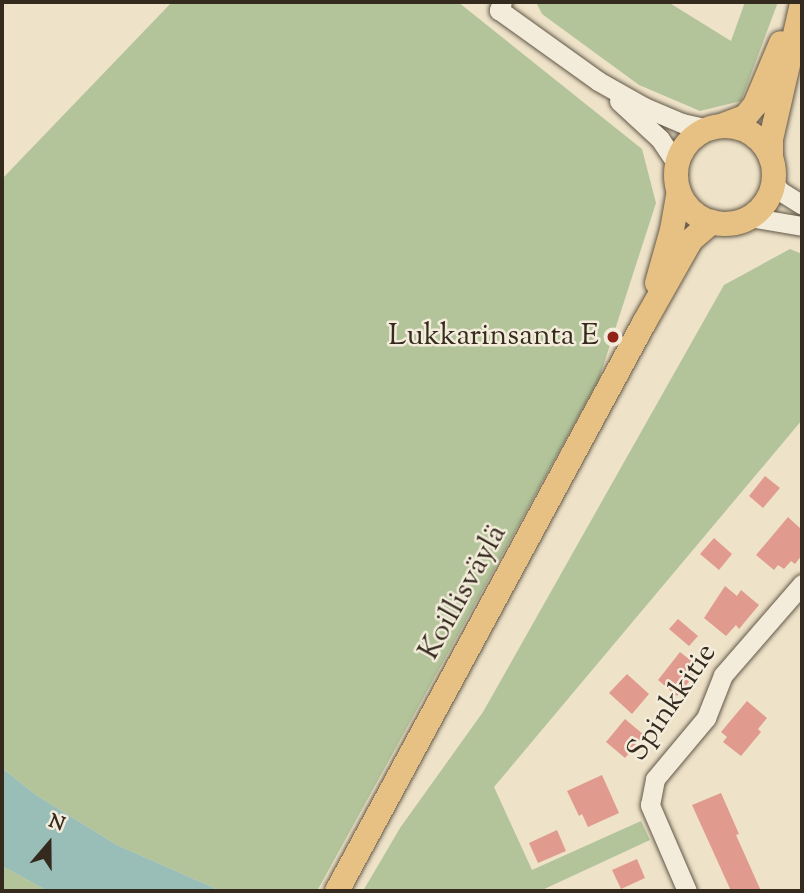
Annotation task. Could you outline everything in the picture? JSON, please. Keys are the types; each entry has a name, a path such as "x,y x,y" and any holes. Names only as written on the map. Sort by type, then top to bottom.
{"main road":[{"path":"802,3 771,139 772,170 765,203 748,217 735,222 712,222 692,211 679,192 677,164 690,140 745,117 755,105 802,3"},
{"path":"714,128 733,127 753,135 772,170"},
{"name":"Koillisväylä","path":"644,323 673,230 679,192"},
{"name":"Koillisväylä","path":"337,891 644,323 673,278 691,240 712,222"}],"street":[{"path":"496,5 598,81 660,139 677,164"},
{"path":"598,81 644,107 682,123 714,128"},
{"path":"772,170 780,191 802,205"},
{"path":"748,217 802,226"},
{"name":"Spinkkitie","path":"687,891 650,805 655,779 706,718 723,675 796,605 802,584"}],"green space":[{"path":"172,2 458,2 642,149 656,203 599,379 317,891 221,891 117,845 36,795 2,768 2,179"},
{"path":"536,2 668,2 731,41 745,2 778,2 741,101 700,111 639,85 542,14"},
{"path":"790,249 802,254 802,420 494,787 532,870 641,821 650,840 540,891 363,891 400,828 483,712 724,285"},
{"path":"2,866 48,891 2,891"}],"water":[{"path":"2,768 36,795 117,845 221,891 48,891 2,866"}],"building":[{"path":"765,476 780,488 763,508 749,496"},
{"path":"788,517 802,530 802,555 795,564 791,561 784,569 778,565 774,570 756,555"},
{"path":"714,538 732,554 719,570 700,554"},
{"path":"725,586 737,596 741,590 759,605 739,629 736,625 726,636 704,618"},
{"path":"678,619 698,636 689,646 669,629"},
{"path":"680,652 694,663 692,666 698,671 677,696 658,680"},
{"path":"627,674 649,694 632,714 609,693"},
{"path":"747,701 767,718 758,729 761,732 741,756 723,742 727,737 721,732"},
{"path":"625,719 644,735 625,758 606,742"},
{"path":"602,775 619,813 588,827 582,814 579,816 567,791"},
{"path":"721,793 761,891 731,891 692,805"},
{"path":"557,830 566,851 538,863 529,843"},
{"path":"637,859 645,878 621,889 612,870"}],"place":[{"name":"Lukkarinsanta E","path":"613,337"}]}
